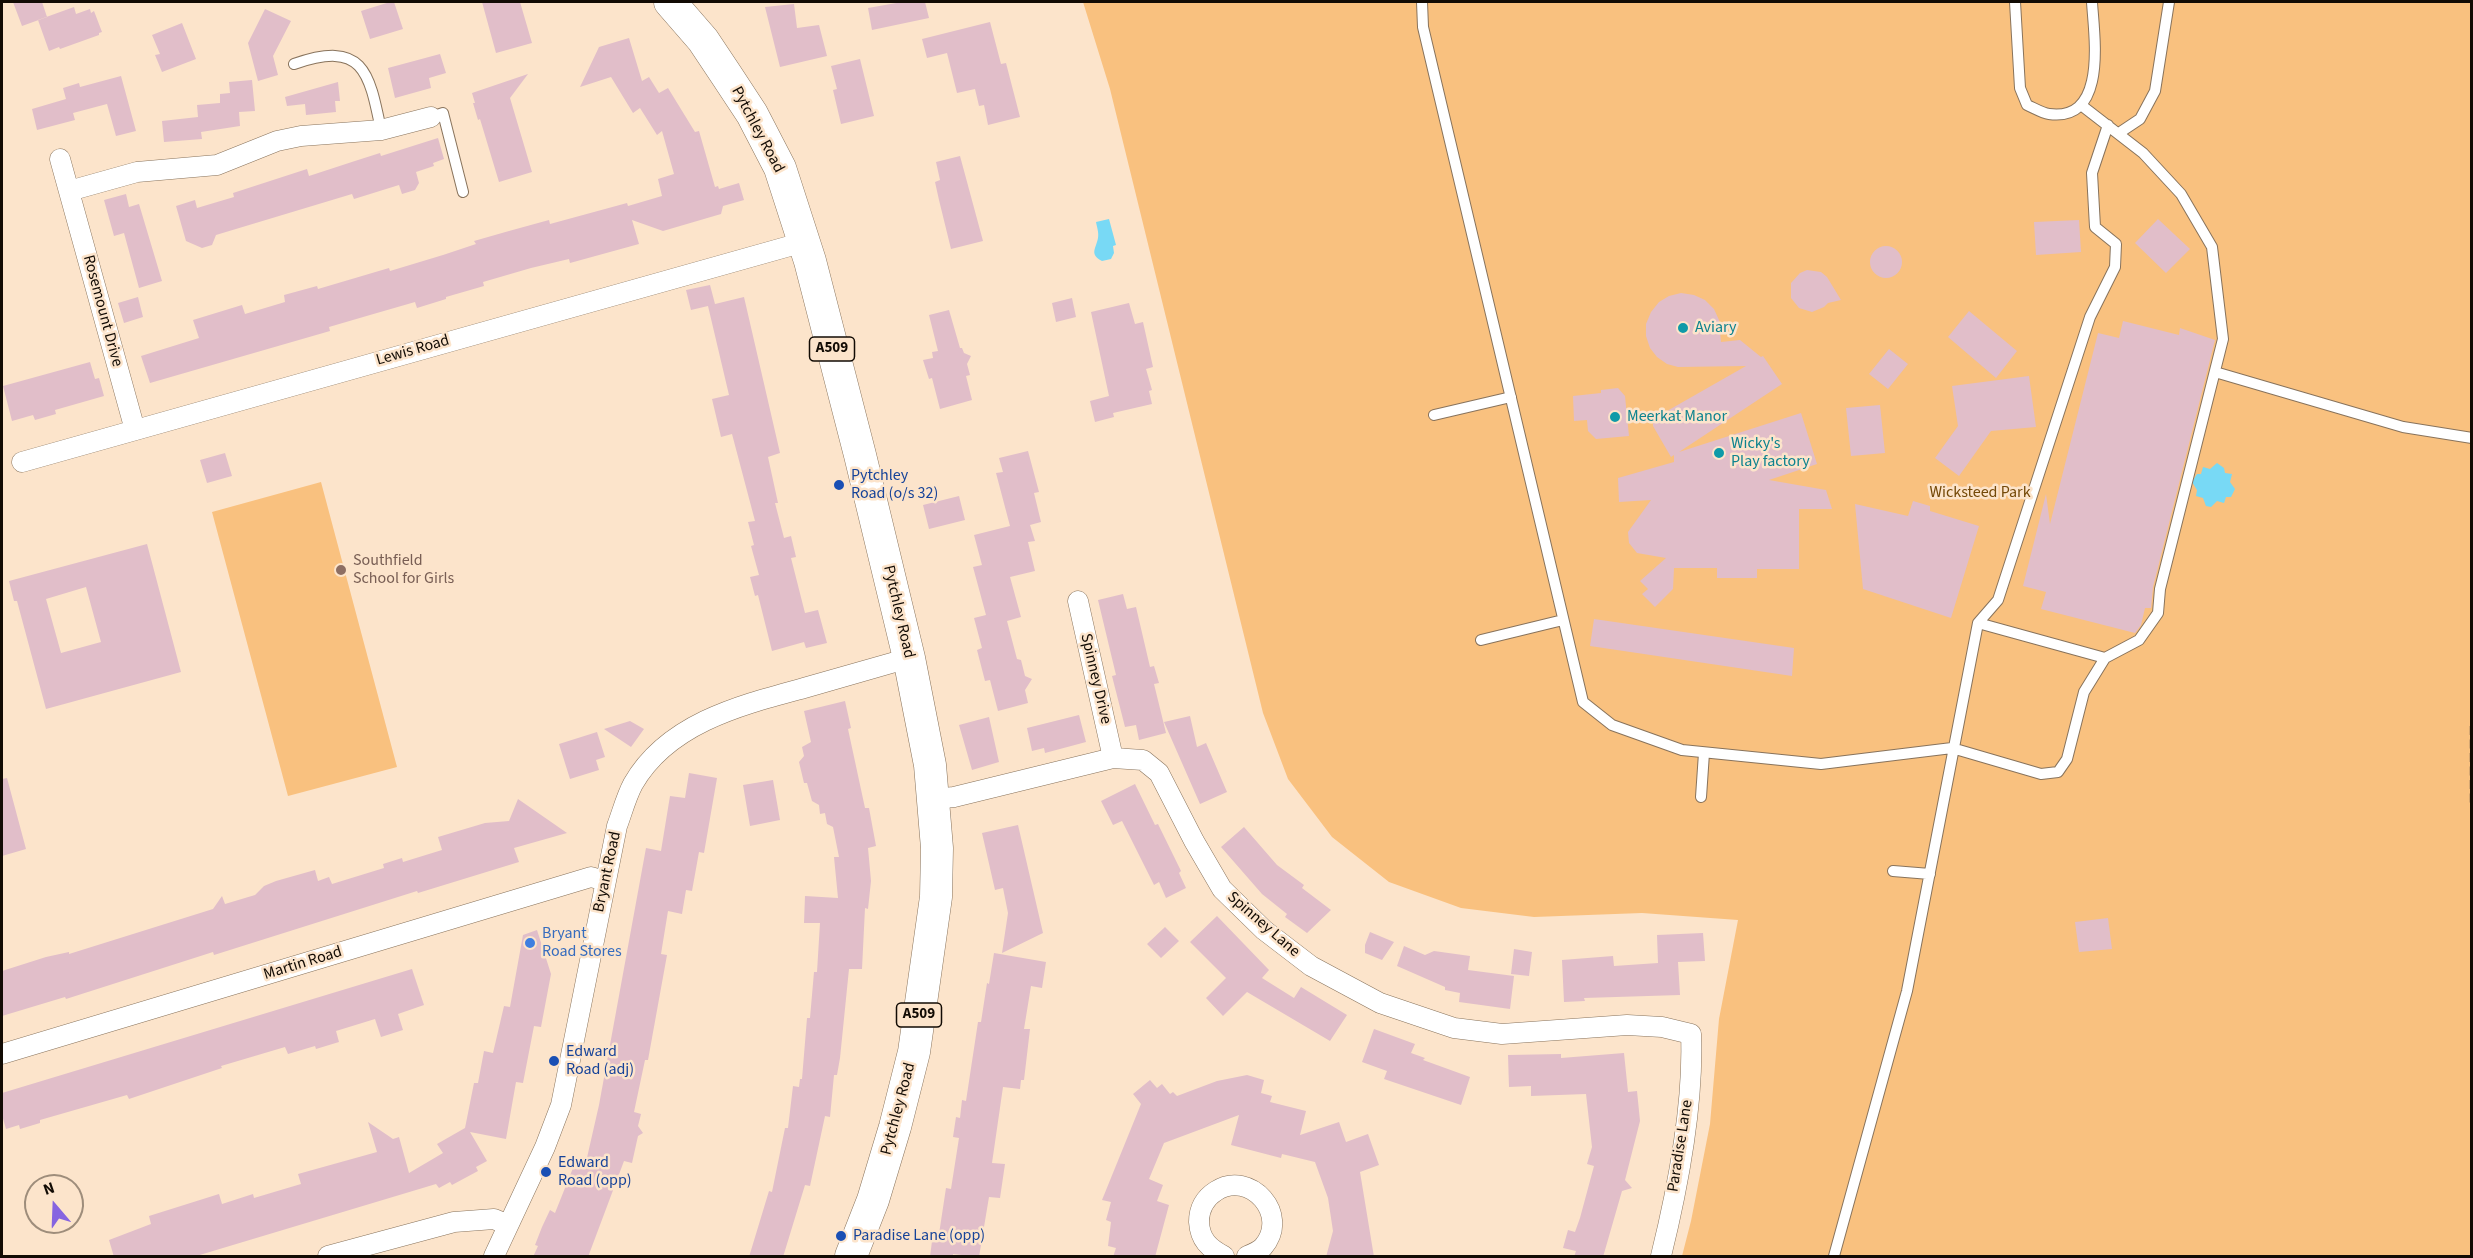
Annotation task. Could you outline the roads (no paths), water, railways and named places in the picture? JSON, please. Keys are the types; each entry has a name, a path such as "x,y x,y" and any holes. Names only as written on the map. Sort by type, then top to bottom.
{"main road":[{"name":"Pytchley Road","path":"670,2 703,39 752,114 780,168 804,242 860,455 909,658 930,765 937,848 936,897 914,1052 873,1200 851,1257"}],"street":[{"path":"69,191 137,172 217,165 277,141 301,136 381,129 431,117"},
{"name":"Rosemount Drive","path":"60,159 135,430"},
{"name":"Lewis Road","path":"22,462 804,242"},
{"name":"Spinney Drive","path":"1078,601 1113,758"},
{"name":"Bryant Road","path":"494,1257 545,1147 561,1106 616,826 633,784 651,760 672,741 727,710 909,658"},
{"name":"Spinney Lane","path":"934,799 954,797 1113,758 1143,760 1159,773 1222,889 1264,930 1311,966 1380,1003 1454,1028 1502,1034 1627,1025 1662,1026 1691,1034"},
{"name":"Martin Road","path":"2,1054 591,877 605,881"},
{"name":"Paradise Lane","path":"1661,1257 1681,1153 1692,1070 1691,1034"},
{"path":"1224,1257 1210,1249 1199,1233 1199,1213 1208,1196 1224,1186 1244,1185 1261,1194 1271,1210 1272,1230 1263,1247 1247,1257"},
{"path":"328,1257 454,1222 494,1219 508,1225"}],"lane":[{"path":"1422,2 1423,27 1583,702 1612,725 1682,750 1821,764 1952,748 2041,774 2058,772 2067,759 2084,692 2105,658 2139,640 2158,613 2160,589 2223,339 2212,247 2181,194 2143,153 2082,105"},
{"path":"2015,2 2020,88 2027,105 2049,114 2071,111 2082,105 2092,85 2094,52 2092,2"},
{"path":"2119,133 2140,119 2155,91 2169,2"},
{"path":"294,64 321,57 340,56 351,59 364,71 372,86 381,129"},
{"path":"431,117 443,113 463,192"},
{"path":"1834,1257 1907,991 1952,748 1978,623 1998,600 2091,317 2115,267 2116,244 2095,227 2092,203 2092,173 2108,125"},
{"path":"2215,372 2403,427 2472,438"},
{"path":"1434,415 1510,397"},
{"path":"1481,640 1563,620"},
{"path":"1978,623 2105,658"},
{"path":"1701,796 1704,753"},
{"path":"1893,871 1929,874"}],"water":[{"path":"1109,219 1116,245 1113,246 1114,253 1111,259 1102,261 1094,254 1098,236 1096,222"},
{"path":"2217,463 2224,468 2225,473 2232,474 2230,482 2235,489 2231,497 2226,497 2224,503 2217,501 2211,507 2206,506 2203,498 2196,496 2197,490 2192,482 2197,474 2201,474 2203,467 2210,469"}],"railway":[{"path":"2472,726 2472,806"}],"place":[{"name":"Aviary","path":"1683,328"},
{"name":"Meerkat Manor","path":"1615,417"},
{"name":"Wicky's Play factory","path":"1719,453"},
{"name":"Pytchley Road (o/s 32)","path":"839,485"},
{"name":"Southfield School for Girls","path":"341,570"},
{"name":"Bryant Road Stores","path":"530,943"},
{"name":"Edward Road (adj)","path":"554,1061"},
{"name":"Edward Road (opp)","path":"546,1172"},
{"name":"Paradise Lane (opp)","path":"841,1236"}],"park label":[{"name":"Wicksteed Park","path":"1980,493"}]}
